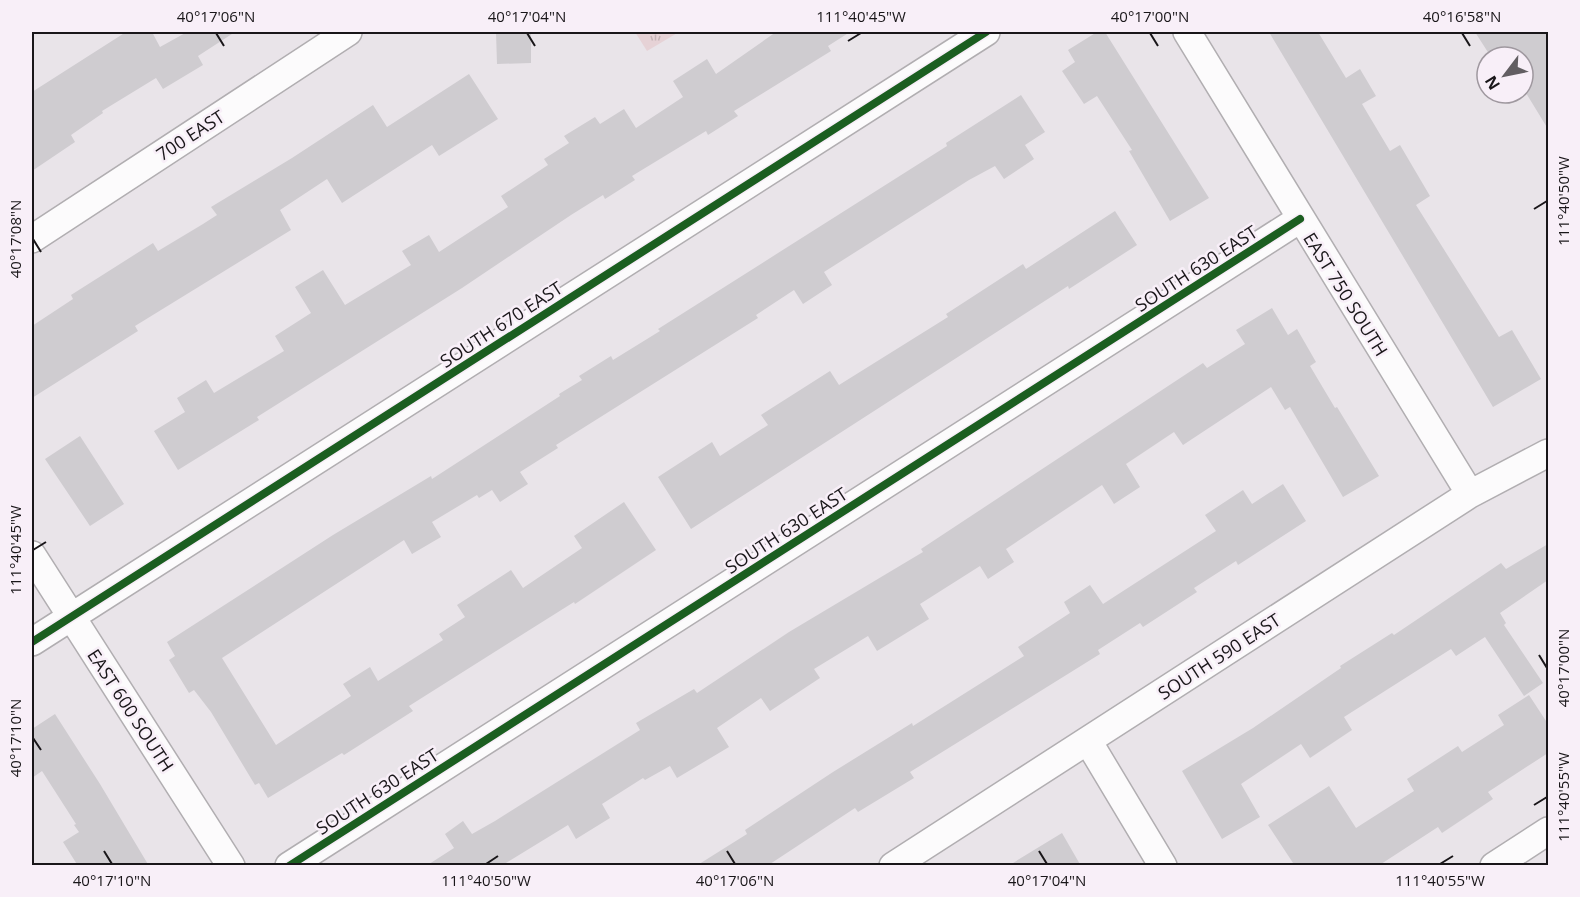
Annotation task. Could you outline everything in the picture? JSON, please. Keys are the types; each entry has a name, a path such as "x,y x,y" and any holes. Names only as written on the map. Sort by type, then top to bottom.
{"street":[{"name":"700 EAST","path":"32,239 348,32"},
{"name":"SOUTH 670 EAST","path":"32,642 986,32"},
{"name":"EAST 750 SOUTH","path":"1187,32 1470,494"},
{"name":"SOUTH 630 EAST","path":"289,866 1300,219"},
{"name":"SOUTH 590 EAST","path":"893,866 1470,494 1548,453"},
{"name":"EAST 600 SOUTH","path":"32,555 231,866"},
{"path":"1088,741 1163,866"},
{"path":"1494,866 1548,831"}],"green space":[{"path":"635,32 679,32 647,51"}],"building":[{"path":"126,32 152,32 160,47 187,32 235,32 198,56 203,65 163,89 156,78 102,111 103,113 71,135 75,142 32,171 32,92"},
{"path":"496,32 531,32 531,63 497,64"},
{"path":"776,32 850,32 828,46 831,51 734,111 738,116 708,135 706,131 632,176 635,180 605,199 603,195 571,215 462,288 257,417 259,420 178,470 154,431 185,412 177,398 206,380 214,393 284,351 275,336 311,313 295,287 323,270 345,305 411,265 402,251 429,235 439,252 508,207 501,196 548,165 544,159 569,143 564,136 595,117 600,124 624,109 636,128 683,97 673,81 707,59 716,74"},
{"path":"1097,32 1105,32 1209,198 1170,221 1129,151 1132,150 1097,96 1084,104 1062,71 1075,62 1068,50"},
{"path":"1269,32 1318,32 1346,78 1360,69 1376,96 1362,104 1390,151 1400,145 1430,196 1416,205 1499,337 1512,330 1541,379 1493,407"},
{"path":"1475,32 1548,32 1548,129 1533,105 1535,45 1483,45"},
{"path":"469,74 498,119 439,156 432,145 342,203 327,179 280,210 291,230 135,326 138,331 32,398 32,326 73,299 71,295 153,243 158,251 203,224 217,215 211,207 373,105 387,127"},
{"path":"1021,95 1045,132 1025,145 1034,159 1004,179 995,166 969,180 824,272 832,285 803,304 794,290 756,315 758,318 556,445 558,448 520,472 528,484 500,502 492,490 479,498 477,495 432,522 441,537 412,554 404,540 222,658 276,745 351,696 343,684 370,667 378,681 443,640 439,634 465,617 457,605 511,570 523,588 582,548 574,536 624,502 656,550 575,604 574,602 409,706 413,711 344,755 342,753 268,798 259,783 255,785 211,712 194,690 189,693 169,660 175,656 167,642 333,535 431,476 432,479 560,396 559,394 582,380 579,376 611,356 613,360 660,331 658,329 947,146 946,143"},
{"path":"1115,211 1137,245 1069,289 1068,286 691,529 658,477 712,442 720,456 768,425 761,415 830,371 839,385 948,317 946,314 1023,264 1026,269"},
{"path":"1272,308 1288,335 1297,329 1316,362 1310,366 1379,476 1343,497 1290,407 1285,410 1271,387 1183,445 1174,432 1126,464 1140,487 1114,504 1102,485 1006,549 1014,562 988,579 980,566 920,604 929,619 877,651 868,636 814,669 820,678 770,711 761,698 717,728 729,747 677,778 670,766 645,780 643,778 602,804 610,818 576,839 568,825 501,866 426,866 454,848 445,834 463,821 472,834 495,821 640,730 636,723 694,689 697,693 789,632 923,552 921,549 1203,363 1207,368 1245,344 1236,330"},
{"path":"80,436 124,504 90,526 45,459"},
{"path":"1283,484 1306,521 1238,565 1236,561 1194,588 1197,592 1143,627 1140,623 1098,650 1100,654 910,772 914,778 858,812 855,808 767,866 696,866 747,834 745,830 833,772 912,723 913,726 1024,656 1018,647 1070,613 1064,602 1090,585 1103,604 1216,531 1205,515 1243,490 1252,504"},
{"path":"1548,544 1548,580 1500,613 1506,623 1504,625 1543,683 1524,696 1485,637 1456,656 1451,649 1344,717 1352,730 1310,758 1301,744 1241,784 1260,817 1222,839 1182,771 1253,728 1341,668 1340,666 1392,633 1394,635 1501,563 1506,569"},
{"path":"1529,695 1548,724 1548,753 1488,792 1493,799 1442,833 1438,827 1378,866 1295,866 1268,825 1329,786 1356,828 1414,791 1407,779 1458,746 1462,752 1504,725 1498,715"},
{"path":"55,714 149,866 78,866 63,842 79,832 74,825 76,824 42,771 32,778 32,729"},
{"path":"1062,833 1081,866 1008,866"}],"cycle path":[{"path":"32,642 986,32"},
{"path":"289,866 1300,219"}]}
